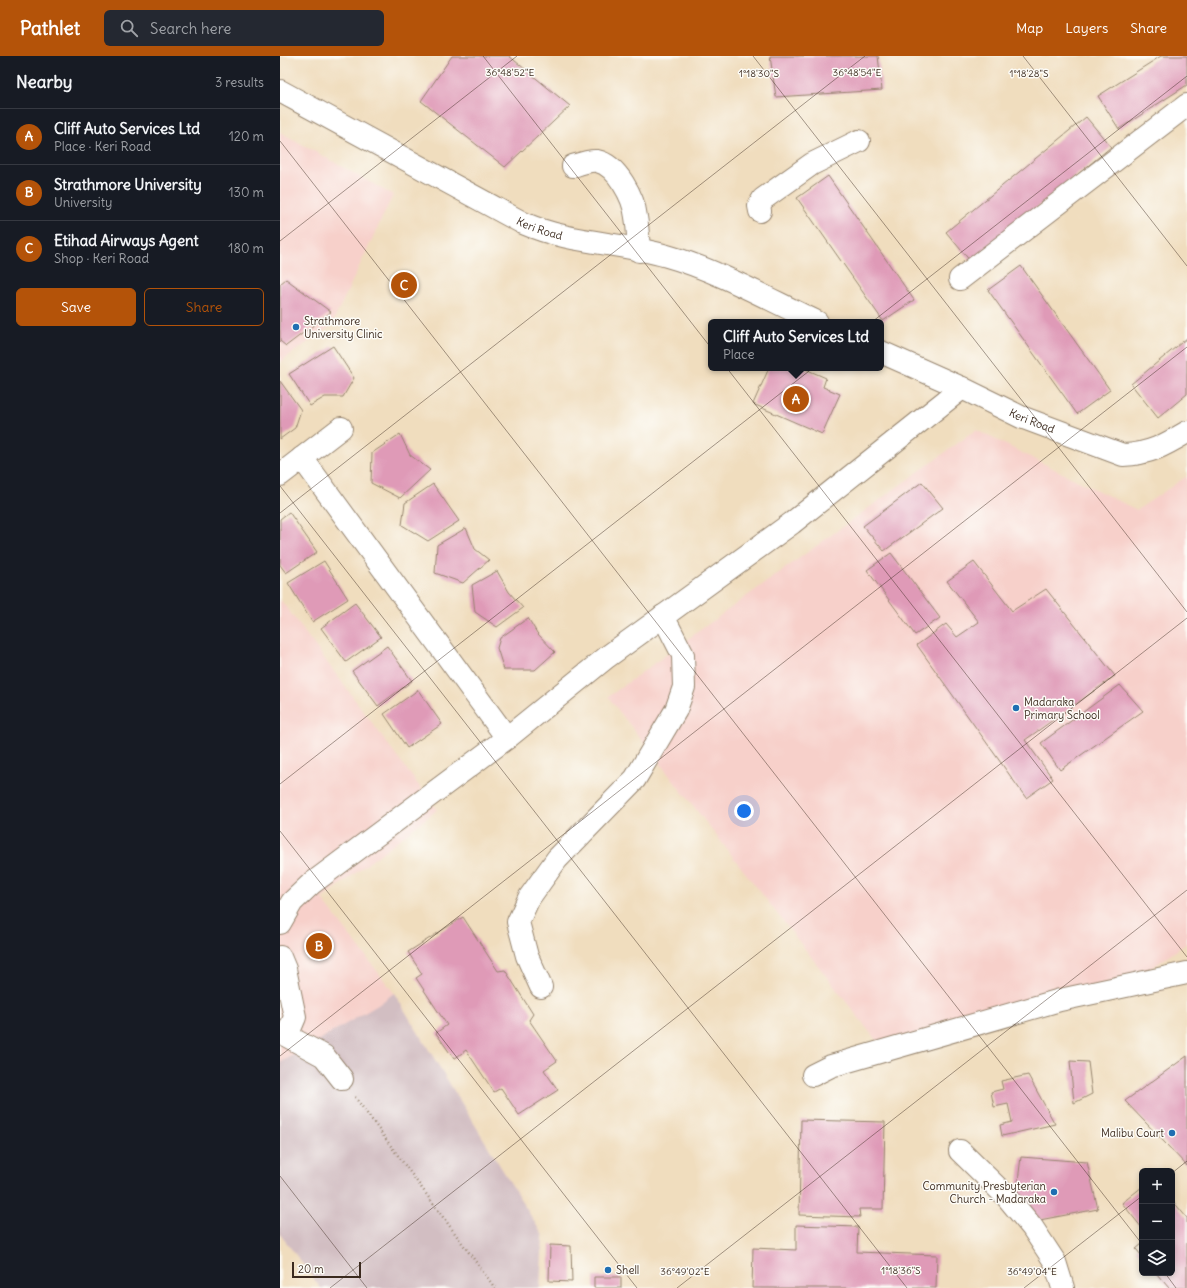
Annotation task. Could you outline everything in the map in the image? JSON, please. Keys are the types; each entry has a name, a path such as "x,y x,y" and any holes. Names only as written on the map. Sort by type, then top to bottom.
{"street":[{"name":"Keri Road","path":"280,91 537,229 569,239 667,256 725,278 811,319"},
{"path":"960,279 1187,105"},
{"path":"760,211 759,206 763,199 812,164 859,141"},
{"path":"573,166 595,160 606,164 615,173 626,188 636,215 639,251"},
{"name":"Keri Road","path":"884,353 962,388 1021,418 1123,455 1139,454 1154,450 1187,432"},
{"path":"281,917 292,902 311,884 507,738 607,657 792,523 962,388"},
{"path":"280,475 341,428"},
{"path":"302,458 507,738"},
{"path":"541,987 527,956 518,922 529,898 557,859 636,779 676,710 684,687 683,655 663,616"},
{"path":"282,964 295,1017 283,1038 324,1056 342,1079"},
{"path":"813,1075 831,1066 1060,1000 1187,973"},
{"path":"960,1151 1008,1198 1032,1227 1054,1262 1063,1288"}],"path":[{"path":"342,1079 496,1288"}],"shaded area":[{"path":"280,132 393,195 331,326 280,362"},
{"path":"976,430 1137,510 1187,476 1187,943 1115,994 883,1049 608,697"},
{"path":"280,599 437,810 322,899 394,993 543,1236 540,1288 321,1288 280,1234"},
{"path":"394,993 543,1236 540,1288 321,1288 280,1234 280,1063 378,1005"}],"building":[{"path":"452,56 509,56 570,106 505,167 421,101"},
{"path":"770,56 878,56 882,90 776,97"},
{"path":"1161,56 1187,56 1187,85 1119,129 1098,96"},
{"path":"1086,117 1111,147 971,262 946,232"},
{"path":"828,176 914,300 884,320 882,319 797,198"},
{"path":"1021,266 1110,390 1077,414 988,290"},
{"name":"Strathmore University Clinic","path":"286,279 331,312 286,346 280,341 280,284"},
{"path":"1187,338 1187,394 1158,418 1131,384"},
{"path":"333,346 354,378 343,397 325,397 310,406 289,374"},
{"path":"768,371 810,371 826,378 823,387 840,394 822,434 753,404"},
{"path":"280,381 301,410 295,428 280,439"},
{"path":"400,434 410,455 430,470 400,498 371,483 372,453"},
{"path":"922,482 943,508 884,551 863,526"},
{"path":"433,484 459,521 428,541 402,525 405,503"},
{"path":"289,512 317,552 286,573 280,565 280,519"},
{"path":"466,528 475,549 489,560 463,583 435,573 437,545"},
{"path":"891,553 940,618 915,635 867,570"},
{"path":"324,561 348,599 312,622 288,583"},
{"name":"Madaraka Primary School","path":"974,562 1012,611 1046,589 1115,676 1025,740 1053,779 1026,798 917,645 946,624 957,637 979,622 947,581"},
{"path":"497,571 509,592 523,608 497,627 475,612 472,585"},
{"path":"355,603 381,637 346,662 321,628"},
{"path":"528,618 537,633 555,652 535,670 504,670 497,648 500,638"},
{"path":"387,646 412,681 378,706 352,671"},
{"path":"1120,685 1143,711 1060,770 1041,743"},
{"path":"418,690 442,724 407,748 384,714"},
{"path":"463,917 498,971 505,970 533,1014 529,1020 557,1061 544,1070 558,1090 519,1115 501,1088 494,1092 466,1050 454,1059 436,1033 447,1025 416,978 422,974 408,952"},
{"name":"Malibu Court","path":"1187,1056 1187,1166 1125,1101"},
{"path":"1070,1061 1088,1062 1092,1094 1074,1103"},
{"path":"1028,1075 1055,1124 1002,1136 1000,1125 1012,1122 1008,1104 994,1107 991,1092 1003,1089 1001,1081"},
{"path":"801,1120 885,1122 883,1209 859,1209 860,1217 799,1215"},
{"path":"1021,1157 1087,1162 1098,1209 1029,1222 1017,1189"},
{"path":"1139,1189 1139,1224 1122,1203"},
{"path":"1175,1204 1187,1218 1187,1288 1169,1288 1159,1276 1175,1276"},
{"path":"796,1225 858,1227 857,1252 937,1255 936,1288 752,1288 753,1248 796,1250"},
{"path":"550,1245 571,1246 572,1282 549,1281"},
{"path":"594,1277 621,1277 621,1288 594,1288"}],"place":[{"name":"Etihad Airways Agent","path":"404,285"},
{"name":"Strathmore University Clinic","path":"296,327"},
{"name":"Cliff Auto Services Ltd","path":"796,399"},
{"name":"Madaraka Primary School","path":"1016,708"},
{"name":"Strathmore University","path":"319,946"},
{"name":"Malibu Court","path":"1172,1133"},
{"name":"Community Presbyterian Church - Madaraka","path":"1054,1192"},
{"name":"Shell","path":"608,1270"}]}
